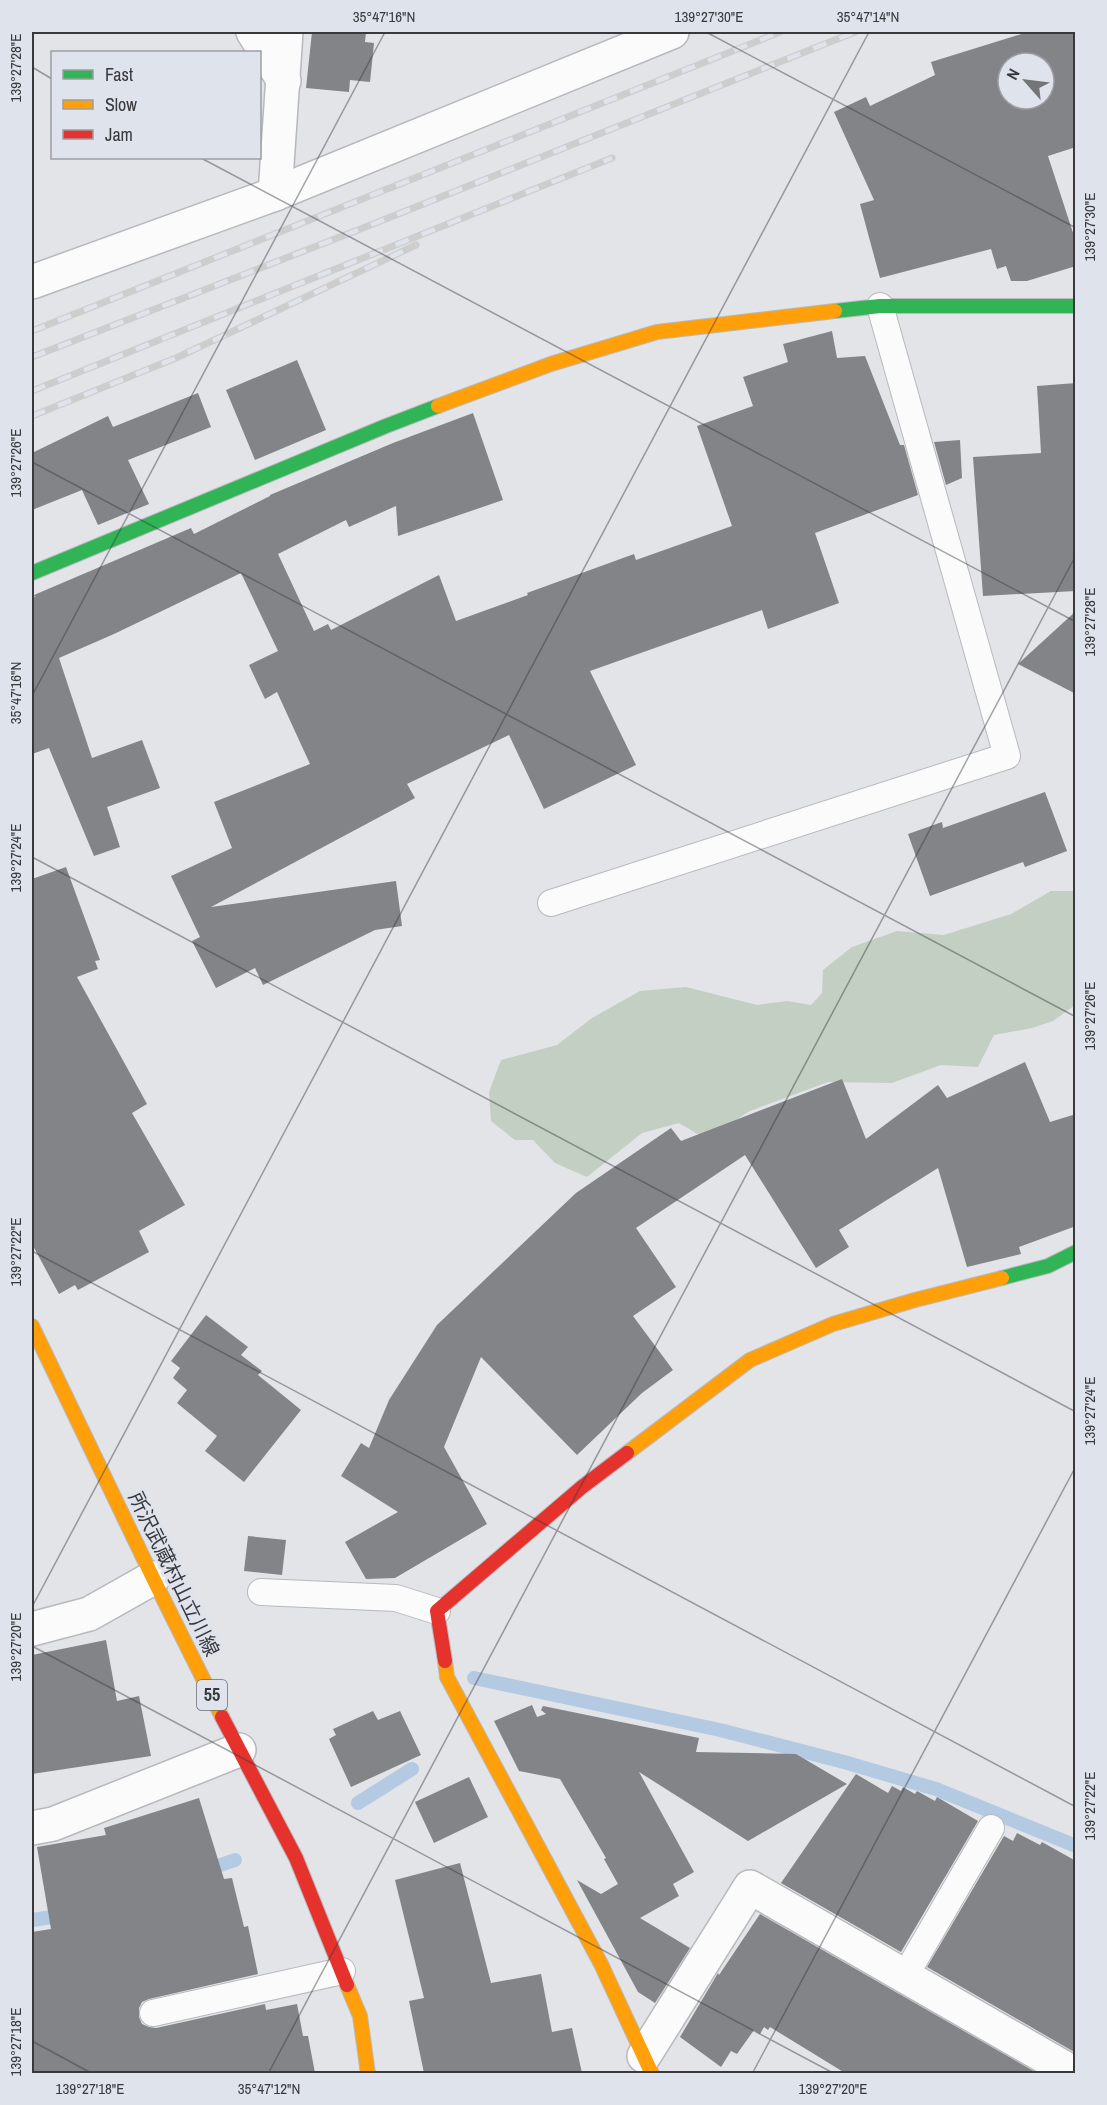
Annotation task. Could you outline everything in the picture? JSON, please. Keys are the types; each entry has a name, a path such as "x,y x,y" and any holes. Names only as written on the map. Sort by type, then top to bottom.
{"street":[{"path":"253,32 284,81"},
{"path":"274,194 286,32"},
{"path":"32,282 274,194 672,32"},
{"path":"32,573 386,426 551,364 657,332 880,306 1076,306"},
{"path":"648,2065 600,1964 447,1677 437,1611 582,1487 750,1360 832,1324 1048,1266 1076,1252"},
{"name":"所沢武蔵村山立川線","path":"32,1326 153,1578 296,1858 360,2016 368,2073"},
{"path":"32,1629 89,1614 153,1578"},
{"path":"32,1828 53,1824 239,1750"},
{"path":"648,2065 750,1887 1075,2073"}],"lane":[{"path":"551,903 1007,756 880,306"},
{"path":"261,1592 396,1598 437,1611"},
{"path":"905,1976 991,1828"},
{"path":"153,2013 342,1971"}],"green space":[{"path":"1051,891 1075,891 1075,1005 1053,1021 1032,1028 994,1035 978,1067 941,1065 892,1083 828,1082 750,1111 706,1139 679,1123 642,1133 587,1177 555,1163 533,1140 515,1140 491,1121 489,1092 501,1060 557,1045 592,1018 640,991 686,987 757,1005 787,1001 811,1005 822,993 823,970 852,947 897,931 944,935 1011,914"}],"building":[{"path":"312,32 366,32 365,42 374,43 370,82 350,80 349,92 306,88"},
{"path":"1028,32 1076,32 1076,147 1048,156 1076,242 1076,266 1027,281 1011,281 1006,266 997,269 991,249 880,278 860,204 874,200 834,112 866,97 870,106 935,75 931,62"},
{"path":"832,331 837,358 865,356 900,445 904,445 918,495 815,533 839,603 768,629 762,610 590,671 636,765 544,809 509,735 407,784 415,798 211,907 396,881 402,926 375,930 263,985 255,968 216,988 192,941 200,937 171,876 232,848 214,802 310,764 277,692 265,699 249,665 278,651 241,573 59,658 92,758 142,740 160,788 107,807 120,847 94,856 49,748 32,754 32,598 35,597 34,595 191,528 194,534 270,495 393,443 473,413 503,500 398,536 396,506 349,527 346,520 278,554 314,631 328,624 331,630 439,575 456,621 634,554 636,560 732,526 697,426 753,406 743,377 788,362 783,344"},
{"path":"297,360 326,430 255,460 226,390"},
{"path":"1076,383 1076,591 983,596 973,457 1041,453 1037,386"},
{"path":"198,393 211,427 128,460 149,504 98,525 82,490 32,510 32,453 108,416 113,427"},
{"path":"960,440 962,478 946,485 934,442"},
{"path":"1076,611 1076,694 1018,664"},
{"path":"1045,792 1067,851 1025,867 1023,862 930,896 908,834 942,822 943,828"},
{"path":"66,867 100,960 95,961 98,969 77,977 147,1104 132,1113 185,1205 139,1231 149,1252 78,1290 75,1285 59,1294 32,1244 32,879"},
{"path":"1025,1062 1050,1122 1076,1114 1076,1226 1019,1247 1021,1254 967,1267 938,1168 839,1230 849,1247 816,1268 745,1155 636,1228 676,1287 633,1316 673,1370 642,1393 577,1455 481,1357 444,1447 487,1524 395,1578 366,1579 345,1542 398,1512 341,1476 361,1443 369,1448 389,1400 437,1325 576,1193 671,1128 681,1141 842,1079 866,1139 938,1085 947,1098"},
{"path":"206,1315 248,1347 241,1355 262,1371 258,1375 301,1410 244,1482 205,1451 217,1436 177,1403 187,1390 173,1378 180,1368 171,1361"},
{"path":"248,1536 286,1540 282,1575 244,1571"},
{"path":"106,1640 117,1701 139,1696 151,1756 32,1774 32,1655"},
{"path":"532,1705 537,1717 546,1714 541,1710 543,1706 699,1738 696,1752 796,1754 847,1784 748,1841 639,1772 694,1872 673,1884 679,1896 640,1918 690,1948 655,2003 638,1992 577,1880 601,1894 618,1884 604,1859 606,1858 560,1779 519,1771 494,1721"},
{"path":"373,1711 378,1720 400,1711 421,1755 351,1787 329,1739 336,1735 333,1729"},
{"path":"856,1774 888,1793 892,1786 901,1791 903,1787 915,1794 917,1791 935,1801 937,1797 978,1821 901,1952 781,1883"},
{"path":"469,1777 488,1817 434,1843 415,1802"},
{"path":"199,1798 224,1879 232,1878 244,1927 248,1926 258,1974 149,1999 142,2002 139,2017 142,2024 156,2028 265,2004 266,2010 297,2004 303,2036 308,2036 315,2073 32,2073 32,1932 51,1929 37,1847 106,1835 104,1828"},
{"path":"1017,1833 1040,1845 1042,1842 1076,1861 1076,2053 927,1967 1004,1836 1013,1841"},
{"path":"460,1863 491,1983 541,1974 552,2032 572,2028 582,2073 424,2073 409,2001 424,1998 395,1880"},
{"path":"760,1914 1037,2073 845,2073 770,2027 768,2030 764,2027 760,2034 754,2030 737,2054 731,2051 721,2067 680,2037 718,1973 719,1975"}],"waterway":[{"path":"474,1678 720,1730 844,1762 936,1789 1076,1846"},
{"path":"358,1803 412,1769"},
{"path":"203,1871 235,1860"},
{"path":"32,1920 65,1915"}],"railway":[{"path":"32,331 780,32"},
{"path":"32,357 855,32"},
{"path":"32,391 612,158"},
{"path":"32,416 176,358 416,245"}],"traffic: fast":[{"path":"835,311 880,306 1076,306"},
{"path":"32,573 438,406"},
{"path":"1002,1278 1048,1266 1076,1252"}],"traffic: slow":[{"path":"438,406 551,364 657,332 835,311"},
{"path":"627,1453 750,1360 833,1324 1002,1278"},
{"path":"32,1326 222,1717"},
{"path":"445,1661 447,1677 601,1964 652,2074"},
{"path":"347,1985 360,2016 368,2074"}],"traffic: jam":[{"path":"445,1661 437,1611 582,1487 627,1453"},
{"path":"222,1717 296,1858 347,1985"}]}
